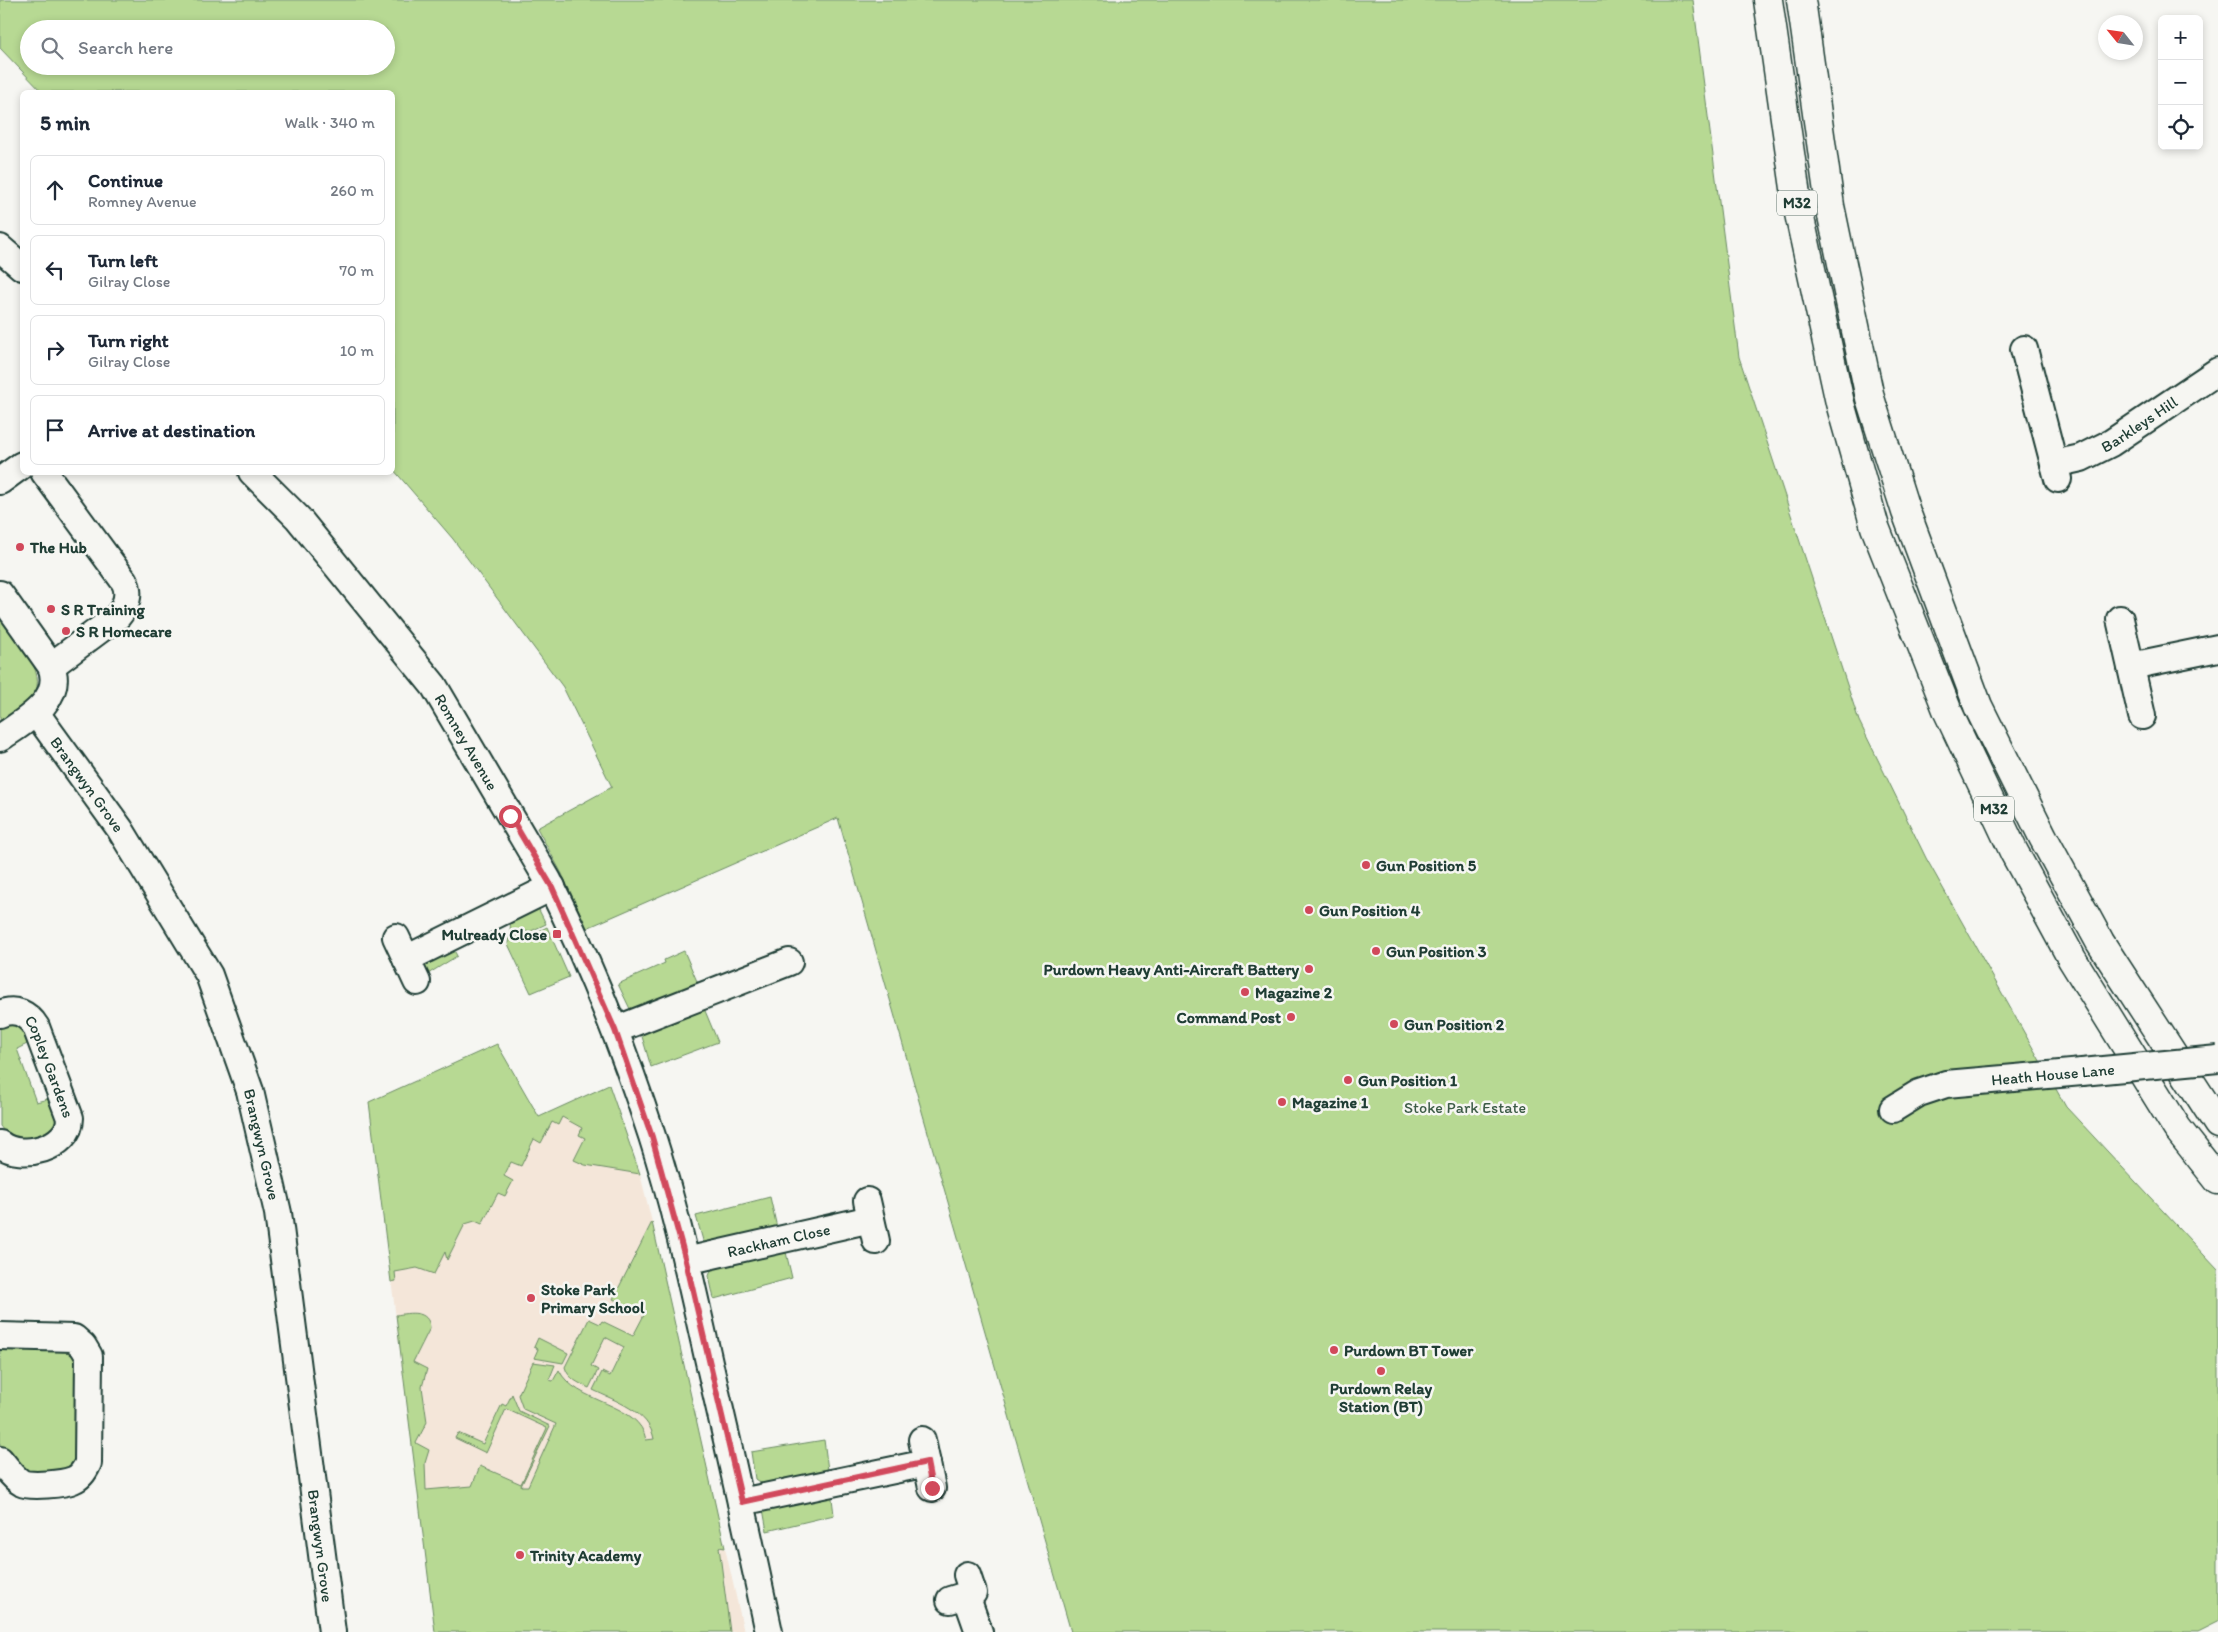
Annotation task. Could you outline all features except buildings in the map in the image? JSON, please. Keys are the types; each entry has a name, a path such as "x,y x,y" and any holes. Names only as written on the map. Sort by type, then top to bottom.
{"highway":[{"name":"M32","path":"1768,0 1798,209 1840,403 1875,527 1948,712 2014,852 2077,967 2177,1128 2218,1180"},
{"name":"M32","path":"1801,0 1834,225 1870,398 1906,512 1978,706 2043,837 2100,942 2218,1124"}],"street":[{"path":"0,248 20,265"},
{"name":"Barkleys Hill","path":"2024,349 2056,472 2111,444 2218,371"},
{"path":"0,481 20,466"},
{"path":"46,475 124,581 128,592 125,604 118,616 51,666"},
{"name":"Romney Avenue","path":"255,475 298,518 434,686 552,887 615,1030 652,1137 686,1261 742,1502 769,1632"},
{"path":"0,594 51,666 54,675 49,696 36,713 0,738"},
{"path":"2120,619 2142,716"},
{"path":"2131,666 2218,648"},
{"name":"Brangwyn Grove","path":"36,713 120,829 209,975 250,1091 278,1213 332,1632"},
{"path":"406,959 552,887"},
{"path":"615,1030 788,962"},
{"name":"Copley Gardens","path":"0,1014 19,1012 31,1019 36,1027 70,1118 67,1134 53,1144 24,1152 16,1152 0,1144"},
{"name":"Heath House Lane","path":"1893,1109 1919,1093 1946,1084 2218,1059"},
{"name":"Rackham Close","path":"686,1261 871,1220"},
{"path":"0,1336 74,1338 83,1346 89,1356 88,1463 84,1472 73,1480 34,1485 24,1484 15,1478 0,1460"},
{"path":"742,1502 924,1452 932,1488"},
{"path":"961,1590 978,1632"}],"shaded area":[{"name":"Stoke Park Primary School","path":"497,1044 539,1117 609,1085 640,1174 652,1222 744,1632 435,1632 369,1102"}],"green space":[{"name":"Stoke Park Estate","path":"0,0 1693,0 1739,357 1859,721 1926,858 2066,1107 2218,1270 2218,1621 2196,1632 1071,1632 838,818 587,928 562,874 537,828 612,787 563,687 453,539 395,471 395,90 40,90 26,75 395,75 395,20 20,20 20,69 0,48"},
{"path":"0,615 28,654 37,676 37,687 33,696 26,704 0,722"},
{"path":"538,908 546,924 531,931 510,933 511,914"},
{"path":"547,927 569,977 531,993 508,944 509,936 531,935"},
{"path":"451,944 457,956 423,977 423,962"},
{"path":"684,951 699,986 631,1011 618,984 665,963 664,960"},
{"path":"703,1006 718,1042 651,1067 641,1033"},
{"path":"0,1023 20,1023 31,1042 17,1049 36,1102 56,1097 60,1108 52,1133 31,1138 17,1138 5,1132 0,1126"},
{"path":"497,1044 539,1117 609,1085 640,1174 585,1165 574,1160 585,1138 579,1135 582,1128 562,1117 558,1125 552,1122 541,1143 534,1139 521,1166 511,1162 504,1176 513,1181 505,1196 498,1193 482,1224 475,1221 465,1224 447,1260 445,1252 434,1274 417,1268 395,1272 396,1281 391,1282 369,1102"},
{"path":"770,1197 778,1232 704,1244 696,1216"},
{"path":"652,1222 725,1548 719,1547 730,1632 435,1632 396,1315 418,1314 422,1315 429,1322 430,1328 413,1362 427,1369 422,1387 427,1422 416,1443 429,1450 425,1463 426,1490 472,1486 480,1466 521,1484 547,1428 506,1409 486,1453 455,1438 458,1433 483,1444 502,1404 506,1406 512,1394 519,1411 550,1426 521,1486 528,1486 556,1424 523,1409 518,1395 533,1362 555,1365 549,1380 553,1381 559,1370 567,1381 578,1390 620,1410 632,1418 641,1427 646,1440 654,1439 651,1429 638,1414 621,1403 593,1390 602,1372 610,1376 624,1347 605,1337 591,1366 598,1370 589,1388 571,1378 565,1367 589,1319 600,1324 602,1321 633,1336 644,1315 613,1299"},
{"path":"785,1248 792,1278 714,1299 709,1276 712,1268"},
{"path":"538,1338 568,1353 563,1363 534,1358 538,1349 534,1347"},
{"path":"59,1342 78,1353 84,1455 73,1471 26,1477 0,1450 0,1343"},
{"path":"824,1440 828,1470 762,1484 755,1479 751,1452"},
{"path":"831,1490 834,1515 767,1531 763,1509"}],"place":[{"name":"The Hub","path":"20,547"},
{"name":"S R Training","path":"51,609"},
{"name":"S R Homecare","path":"66,631"},
{"name":"Gun Position 5","path":"1366,865"},
{"name":"Gun Position 4","path":"1309,910"},
{"name":"Mulready Close","path":"557,934"},
{"name":"Gun Position 3","path":"1376,951"},
{"name":"Purdown Heavy Anti-Aircraft Battery","path":"1309,969"},
{"name":"Magazine 2","path":"1245,992"},
{"name":"Command Post","path":"1291,1017"},
{"name":"Gun Position 2","path":"1394,1024"},
{"name":"Gun Position 1","path":"1348,1080"},
{"name":"Magazine 1","path":"1282,1102"},
{"name":"Stoke Park Primary School","path":"531,1298"},
{"name":"Purdown BT Tower","path":"1334,1350"},
{"name":"Purdown Relay Station (BT)","path":"1381,1371"},
{"name":"Trinity Academy","path":"520,1555"}],"route":[{"path":"510,816 552,887 615,1030 652,1137 686,1261 742,1502 927,1462 932,1488"}]}
